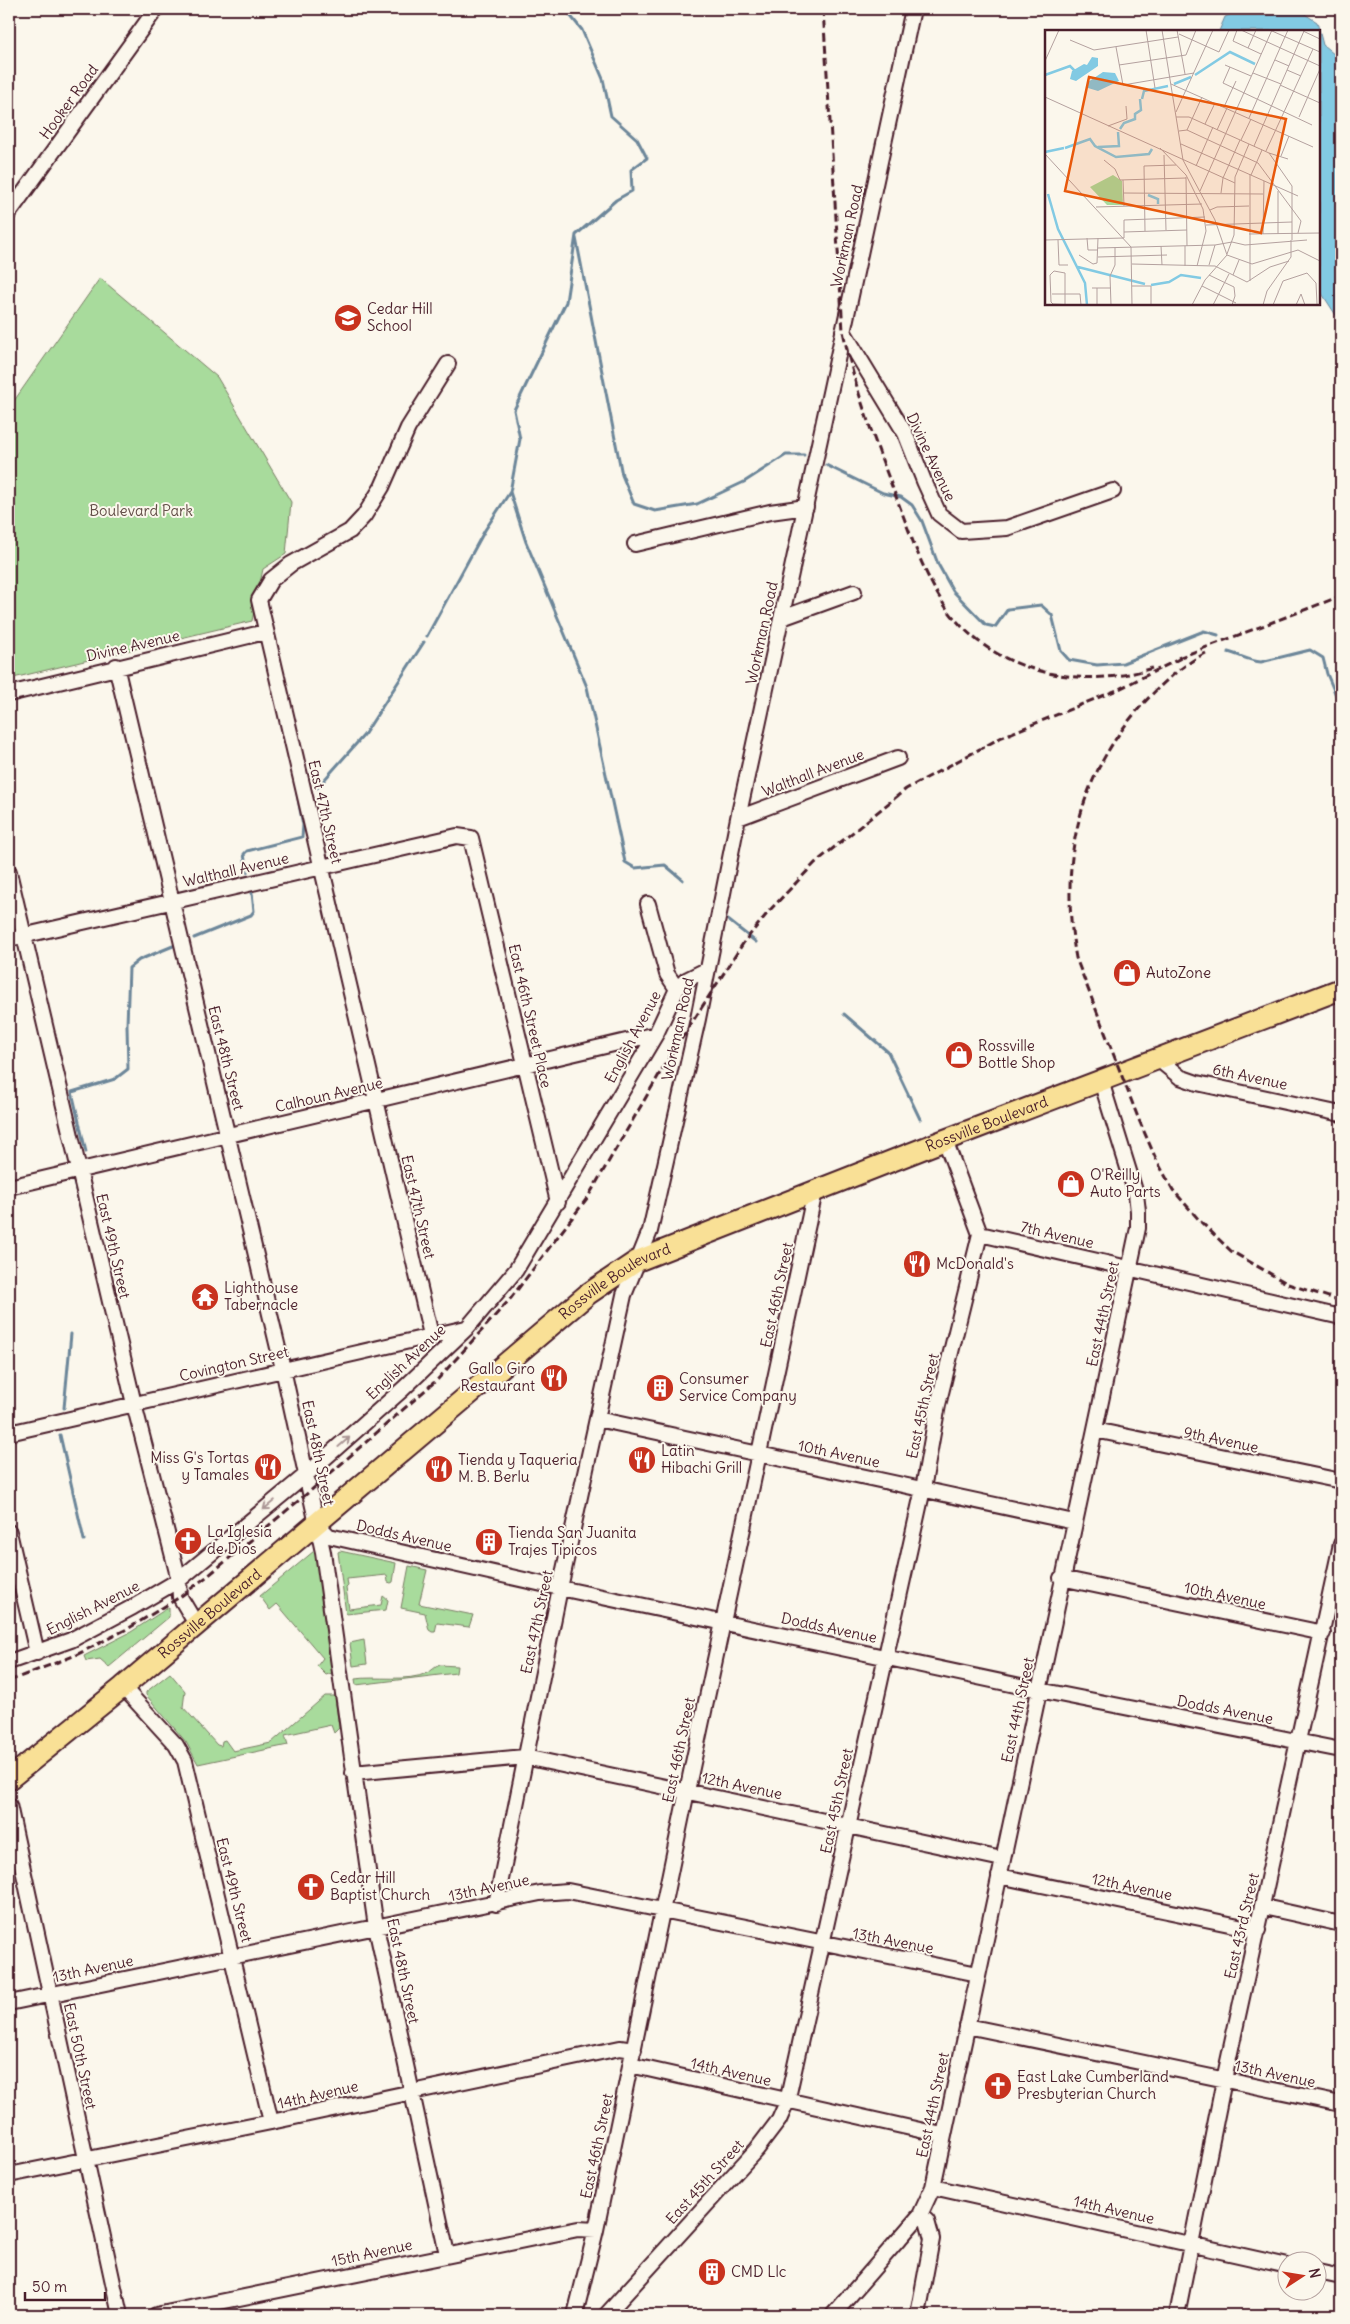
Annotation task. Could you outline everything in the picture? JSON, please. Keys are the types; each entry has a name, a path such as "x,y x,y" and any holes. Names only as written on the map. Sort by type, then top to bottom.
{"highway":[{"name":"Rossville Boulevard","path":"9,1779 123,1687 588,1294 637,1261 945,1140 1341,989"}],"street":[{"name":"Hooker Road","path":"9,213 156,9"},
{"name":"Workman Road","path":"637,1261 650,1231 708,968 738,818 806,507 842,331 913,9"},
{"name":"Divine Avenue","path":"842,331 905,432 924,481 940,514 961,532 1006,528 1113,491"},
{"name":"East 47th Street","path":"431,1335 259,600 271,580 291,564 350,531 364,516 382,487 408,428 448,364"},
{"path":"635,544 770,512 806,507"},
{"path":"782,618 854,592"},
{"name":"Divine Avenue","path":"9,694 116,666 266,632"},
{"name":"East 48th Street","path":"116,666 283,1369 324,1552 376,1928 447,2254"},
{"name":"Walthall Avenue","path":"738,818 898,758"},
{"name":"Walthall Avenue","path":"9,939 457,836 471,838"},
{"name":"East 46th Street Place","path":"471,838 558,1202"},
{"name":"East 49th Street","path":"9,872 78,1171 179,1580 180,1596 196,1624"},
{"path":"648,904 667,974 677,989"},
{"name":"English Avenue","path":"9,1662 37,1653 97,1627 179,1580 307,1474 403,1389 467,1328 516,1270 656,1034 677,989 686,980 708,968"},
{"name":"Calhoun Avenue","path":"9,1187 656,1034"},
{"name":"6th Avenue","path":"1158,1059 1180,1077 1341,1114"},
{"name":"East 44th Street","path":"833,2315 920,2215 933,2186 942,2135 1039,1690 1061,1578 1138,1228 1138,1211 1129,1170 1101,1081"},
{"path":"945,1140 980,1234"},
{"name":"East 46th Street","path":"575,2315 596,2230 662,1909 815,1191"},
{"name":"7th Avenue","path":"980,1234 1341,1317"},
{"name":"East 45th Street","path":"608,2315 757,2149 779,2120 787,2102 923,1489 938,1405 980,1234"},
{"name":"East 47th Street","path":"496,1904 560,1588 624,1295 637,1261"},
{"name":"Covington Street","path":"9,1433 467,1328"},
{"name":"10th Avenue","path":"597,1419 1074,1522"},
{"name":"9th Avenue","path":"1094,1430 1341,1481"},
{"name":"Dodds Avenue","path":"316,1523 329,1536 560,1588 1039,1690 1341,1750"},
{"path":"9,1532 37,1653"},
{"name":"East 43rd Street","path":"1177,2315 1224,2080 1264,1907 1323,1633 1335,1607 1341,1544"},
{"name":"10th Avenue","path":"1061,1578 1323,1633"},
{"name":"East 49th Street","path":"123,1687 176,1746 185,1761 233,1956 271,2122"},
{"name":"12th Avenue","path":"354,1773 525,1757 1002,1859"},
{"name":"East 50th Street","path":"9,1805 120,2315"},
{"name":"12th Avenue","path":"999,1876 1258,1930"},
{"name":"13th Avenue","path":"9,2003 496,1904 540,1893 568,1891 978,1974"},
{"path":"1264,1907 1341,1924"},
{"name":"13th Avenue","path":"967,2026 1341,2104"},
{"name":"14th Avenue","path":"9,2175 620,2048 634,2050"},
{"name":"14th Avenue","path":"630,2065 787,2102 942,2135"},
{"name":"14th Avenue","path":"933,2186 1278,2264"},
{"path":"918,2315 932,2238 927,2222 920,2215"},
{"name":"15th Avenue","path":"156,2315 447,2254 578,2229 596,2230"},
{"path":"1328,2275 1341,2278"}],"green space":[{"name":"Boulevard Park","path":"100,278 217,377 291,502 286,554 263,569 252,621 9,679 9,408"},
{"path":"314,1551 317,1554 332,1673 326,1675 317,1666 323,1658 277,1604 270,1610 260,1596"},
{"path":"338,1552 396,1563 393,1582 391,1583 388,1582 387,1575 347,1579 348,1586 346,1588 349,1609 381,1605 383,1596 388,1600 386,1610 346,1614"},
{"path":"409,1566 427,1570 419,1604 473,1615 469,1627 437,1623 435,1632 432,1632 429,1630 425,1613 401,1608"},
{"path":"169,1607 169,1617 109,1667 100,1659 86,1661 84,1656 131,1632"},
{"path":"364,1640 367,1664 353,1666 350,1643"},
{"path":"440,1665 457,1666 456,1673 356,1685 355,1679 419,1676"},
{"path":"170,1673 185,1691 183,1707 217,1745 221,1746 222,1741 225,1740 233,1751 271,1743 325,1696 335,1696 339,1728 334,1733 331,1725 285,1735 288,1745 198,1764 186,1742 146,1695 146,1692"}],"water":[{"path":"1243,9 1297,9 1317,22 1319,30 1219,30 1225,17"},
{"path":"1320,34 1323,45 1341,60 1341,323 1320,291"}],"waterway":[{"path":"427,636 485,530 510,492 520,439 514,410 566,302 576,235 616,200 632,191 631,170 647,158 637,139 611,116 603,79 582,30 565,9"},
{"path":"576,238 622,475 634,504 655,511 697,504 744,482 786,455 804,455"},
{"path":"826,465 883,493 901,497 912,505 922,521 938,564 953,591 986,625 995,627 1008,609 1041,605 1052,615 1061,651 1069,660 1097,665 1123,663 1204,631 1218,635"},
{"path":"510,492 526,542 587,687 625,862 635,868 665,865 683,880"},
{"path":"317,788 364,735 424,642"},
{"path":"1228,652 1261,662 1310,650 1323,658 1327,674 1341,707"},
{"path":"247,872 244,854 247,851 302,837 303,825 297,794"},
{"path":"194,938 251,915 254,911 252,893"},
{"path":"728,920 756,942"},
{"path":"86,1152 72,1092 115,1079 128,1069 129,968 139,960 173,946"},
{"path":"844,1014 888,1052 920,1119"},
{"path":"74,1182 85,1224"},
{"path":"64,1408 71,1334"},
{"path":"60,1435 84,1540"}],"railway":[{"path":"823,9 843,331 858,391 871,431 921,562 943,603 962,626 984,645 1009,660 1037,670 1065,676 1095,678 1124,675 1152,668"},
{"path":"1178,658 1341,596"},
{"path":"1206,653 1171,676 1141,706 1119,734 1101,763 1088,793 1078,824 1072,856 1070,889 1071,923 1076,958 1139,1120 1156,1159 1173,1190 1200,1221 1231,1251 1288,1284 1341,1301"},
{"path":"9,1681 76,1655 129,1628 180,1597 309,1492 438,1379 511,1298 588,1197 667,1061 744,942 770,910 815,863 906,789 1002,737 1117,690 1185,656"}],"place":[{"name":"Cedar Hill School","path":"348,318"},
{"name":"AutoZone","path":"1127,973"},
{"name":"Rossville Bottle Shop","path":"959,1055"},
{"name":"O'Reilly Auto Parts","path":"1071,1184"},
{"name":"McDonald's","path":"917,1264"},
{"name":"Lighthouse Tabernacle","path":"205,1297"},
{"name":"Gallo Giro Restaurant","path":"554,1378"},
{"name":"Consumer Service Company","path":"660,1388"},
{"name":"Latin Hibachi Grill","path":"642,1460"},
{"name":"Miss G's Tortas y Tamales","path":"268,1467"},
{"name":"Tienda y Taqueria M. B. Berlu","path":"439,1469"},
{"name":"La Iglesia de Dios","path":"188,1541"},
{"name":"Tienda San Juanita Trajes Tipicos","path":"489,1542"},
{"name":"Cedar Hill Baptist Church","path":"311,1887"},
{"name":"East Lake Cumberland Presbyterian Church","path":"998,2086"},
{"name":"CMD Llc","path":"712,2272"}]}
